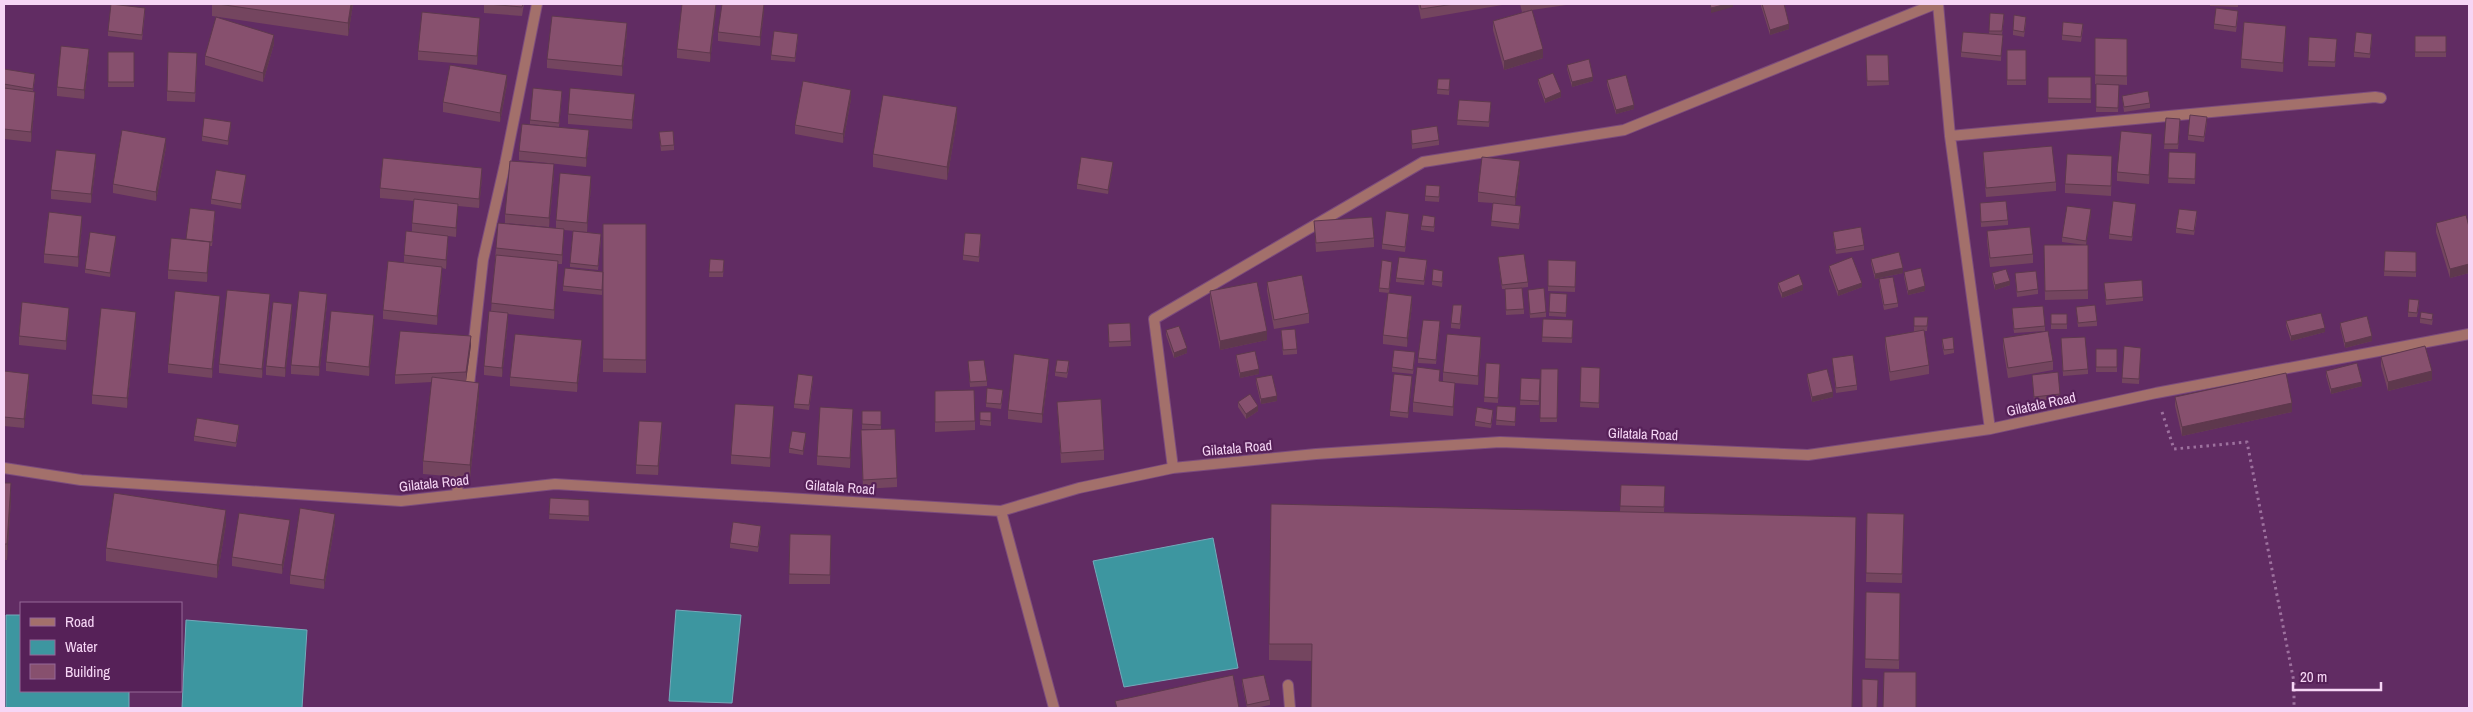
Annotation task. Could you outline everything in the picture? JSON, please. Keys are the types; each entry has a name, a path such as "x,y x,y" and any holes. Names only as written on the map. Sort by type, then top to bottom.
{"street":[{"path":"466,407 483,260 505,164 537,4"},
{"path":"1173,468 1154,319 1424,162 1624,130 1937,4 1950,136 1990,429"},
{"path":"1950,136 2375,97 2381,98"},
{"name":"Gilatala Road","path":"4,468 81,480 401,501 555,484 1001,511 1079,488 1173,468 1316,454 1500,442 1808,455 1990,429 2156,393 2469,334"},
{"path":"456,494 461,455"},
{"path":"1001,511 1054,708"},
{"path":"1288,685 1290,708"}],"path":[{"path":"2156,393 2174,449 2247,442 2294,682 2294,708"}],"water":[{"path":"1213,538 1238,668 1124,687 1093,561"},
{"path":"676,610 741,615 732,703 669,701"},
{"path":"6,615 20,615 20,692 129,692 129,708 6,708"},
{"path":"186,620 307,630 302,708 182,708"}],"building":[{"path":"111,4 145,8 142,35 108,31"},
{"path":"218,4 351,4 348,23"},
{"path":"488,4 523,4 522,7"},
{"path":"682,4 716,4 710,53 677,49"},
{"path":"722,4 764,4 760,37 718,32"},
{"path":"1420,4 1454,4 1421,9"},
{"path":"1710,4 1727,4 1711,8"},
{"path":"1762,4 1784,4 1789,24 1770,30"},
{"path":"2216,8 2238,11 2236,27 2214,24"},
{"path":"1532,10 1543,49 1504,61 1493,21"},
{"path":"422,12 480,18 477,56 418,51"},
{"path":"1990,13 2004,14 2002,31 1989,31"},
{"path":"2014,15 2026,17 2024,32 2013,30"},
{"path":"552,16 627,23 622,66 547,59"},
{"path":"216,17 274,35 263,73 205,56"},
{"path":"2063,22 2083,24 2081,37 2062,35"},
{"path":"2244,22 2286,26 2283,63 2241,59"},
{"path":"774,31 798,34 795,58 771,55"},
{"path":"1963,32 2003,35 2001,56 1961,52"},
{"path":"2356,32 2372,34 2370,54 2354,52"},
{"path":"2415,36 2446,36 2446,52 2415,52"},
{"path":"2309,37 2337,39 2335,62 2308,61"},
{"path":"2095,38 2127,39 2127,76 2095,75"},
{"path":"61,46 89,49 84,90 57,87"},
{"path":"2007,50 2026,50 2026,80 2007,80"},
{"path":"108,52 134,52 134,82 108,82"},
{"path":"168,52 197,53 195,93 167,91"},
{"path":"1866,55 1888,55 1889,81 1867,81"},
{"path":"1589,59 1593,77 1572,82 1567,65"},
{"path":"450,65 507,75 500,113 443,102"},
{"path":"4,69 35,74 33,89 4,84"},
{"path":"1553,73 1561,92 1545,99 1538,79"},
{"path":"1626,75 1634,105 1616,110 1607,80"},
{"path":"2048,77 2091,77 2091,99 2048,98"},
{"path":"1438,79 1450,79 1449,90 1437,89"},
{"path":"803,81 851,90 843,134 795,125"},
{"path":"2096,84 2119,85 2118,108 2096,107"},
{"path":"4,88 35,92 31,132 4,129"},
{"path":"533,88 562,91 559,123 530,120"},
{"path":"570,88 635,94 632,120 568,114"},
{"path":"2148,91 2150,103 2124,107 2122,96"},
{"path":"883,95 957,107 947,167 873,154"},
{"path":"1459,100 1491,102 1489,122 1457,120"},
{"path":"2190,115 2207,117 2204,137 2188,135"},
{"path":"204,118 231,122 228,141 202,136"},
{"path":"2166,118 2180,119 2178,144 2164,144"},
{"path":"522,124 589,130 586,158 519,151"},
{"path":"1437,126 1439,140 1412,144 1411,130"},
{"path":"122,130 166,138 156,192 113,184"},
{"path":"673,131 674,145 661,146 659,132"},
{"path":"2121,131 2152,134 2149,175 2117,172"},
{"path":"2052,146 2056,182 1986,188 1983,152"},
{"path":"56,150 96,154 91,194 51,190"},
{"path":"2169,152 2196,153 2195,179 2168,178"},
{"path":"2067,154 2112,156 2111,186 2065,184"},
{"path":"1081,157 1113,162 1108,190 1077,184"},
{"path":"1482,157 1520,161 1515,197 1478,192"},
{"path":"383,158 482,168 479,199 380,188"},
{"path":"510,161 554,164 549,218 505,214"},
{"path":"216,170 246,175 241,204 211,199"},
{"path":"560,173 591,176 587,223 556,220"},
{"path":"1426,185 1440,186 1439,197 1425,196"},
{"path":"414,199 458,204 456,228 412,223"},
{"path":"2006,201 2008,220 1981,222 1980,203"},
{"path":"2113,201 2136,204 2132,237 2109,234"},
{"path":"1493,203 1521,206 1519,224 1491,221"},
{"path":"2067,206 2091,209 2086,241 2062,237"},
{"path":"190,208 215,211 212,242 186,239"},
{"path":"2179,209 2197,211 2194,231 2176,228"},
{"path":"1386,211 1409,214 1405,247 1382,244"},
{"path":"49,212 82,216 78,257 44,254"},
{"path":"1423,215 1435,217 1434,227 1421,226"},
{"path":"2466,215 2469,227 2469,264 2450,269 2436,223"},
{"path":"1372,217 1374,238 1316,243 1314,221"},
{"path":"498,223 564,229 562,255 496,248"},
{"path":"603,224 646,224 646,360 603,359"},
{"path":"1861,227 1864,245 1836,250 1833,232"},
{"path":"2030,227 2033,254 1990,258 1987,231"},
{"path":"406,231 448,236 446,260 404,255"},
{"path":"573,231 601,234 598,266 570,263"},
{"path":"90,232 116,236 110,273 85,269"},
{"path":"965,233 981,234 979,257 963,255"},
{"path":"171,238 210,242 207,273 168,270"},
{"path":"2044,245 2088,245 2088,290 2045,291"},
{"path":"2385,251 2416,252 2416,272 2384,271"},
{"path":"1899,252 1903,268 1875,274 1871,259"},
{"path":"1524,254 1528,282 1502,285 1498,257"},
{"path":"496,255 558,261 554,310 491,303"},
{"path":"1399,257 1427,260 1424,281 1396,278"},
{"path":"1852,257 1862,283 1838,291 1829,266"},
{"path":"710,259 724,260 723,272 709,272"},
{"path":"1382,260 1392,262 1389,289 1379,288"},
{"path":"1548,260 1576,261 1575,287 1548,286"},
{"path":"388,261 442,267 437,316 383,310"},
{"path":"565,268 603,272 602,290 563,286"},
{"path":"1921,268 1925,286 1908,291 1904,272"},
{"path":"1433,269 1443,271 1442,282 1432,281"},
{"path":"2006,269 2010,281 1995,285 1992,273"},
{"path":"2036,271 2038,289 2017,292 2015,273"},
{"path":"1799,274 1803,285 1782,293 1778,283"},
{"path":"1302,275 1309,313 1274,320 1267,282"},
{"path":"1893,277 1898,303 1884,305 1879,279"},
{"path":"2142,280 2143,297 2106,300 2104,283"},
{"path":"1257,282 1267,331 1220,341 1210,291"},
{"path":"1522,288 1524,309 1506,310 1505,289"},
{"path":"1544,288 1546,312 1530,314 1528,290"},
{"path":"227,290 270,294 262,369 219,364"},
{"path":"175,291 220,296 212,369 168,364"},
{"path":"299,291 327,294 319,367 291,365"},
{"path":"1388,293 1412,296 1407,338 1383,335"},
{"path":"1550,293 1567,294 1566,313 1549,312"},
{"path":"2409,299 2419,300 2417,313 2408,312"},
{"path":"22,302 69,308 66,341 19,336"},
{"path":"273,302 292,304 285,368 266,366"},
{"path":"1453,305 1462,305 1460,324 1451,323"},
{"path":"2095,305 2097,321 2078,323 2076,307"},
{"path":"2043,306 2045,326 2014,329 2012,308"},
{"path":"101,308 136,312 127,398 92,395"},
{"path":"331,311 374,315 369,367 326,362"},
{"path":"489,311 508,313 502,368 484,366"},
{"path":"2421,312 2433,314 2432,320 2420,318"},
{"path":"2321,313 2325,328 2291,336 2286,321"},
{"path":"2051,314 2067,314 2067,324 2051,324"},
{"path":"2367,316 2372,336 2345,343 2340,323"},
{"path":"1914,317 1928,317 1927,326 1914,326"},
{"path":"1543,319 1573,320 1572,338 1542,337"},
{"path":"1423,320 1440,321 1436,360 1418,358"},
{"path":"1130,323 1131,341 1109,342 1108,324"},
{"path":"1179,326 1187,348 1174,353 1166,330"},
{"path":"1295,329 1297,349 1283,350 1281,330"},
{"path":"1924,330 1929,365 1890,372 1885,337"},
{"path":"400,331 471,336 466,372 395,375"},
{"path":"2048,331 2053,361 2008,368 2003,338"},
{"path":"515,334 582,340 577,383 510,377"},
{"path":"1447,334 1481,337 1478,376 1443,372"},
{"path":"1953,337 1954,349 1944,350 1942,339"},
{"path":"2085,337 2088,369 2063,371 2061,338"},
{"path":"2124,346 2141,348 2139,379 2122,378"},
{"path":"2425,346 2432,371 2388,382 2381,357"},
{"path":"2096,349 2117,349 2117,367 2096,367"},
{"path":"1394,350 1415,352 1413,370 1392,367"},
{"path":"1255,351 1259,369 1240,373 1236,355"},
{"path":"1014,354 1049,359 1042,414 1008,410"},
{"path":"1853,355 1857,385 1836,388 1832,358"},
{"path":"984,360 987,381 970,382 968,361"},
{"path":"1057,360 1069,361 1067,373 1055,372"},
{"path":"1486,363 1500,364 1498,398 1484,397"},
{"path":"2357,363 2362,382 2331,389 2326,371"},
{"path":"1417,367 1440,370 1439,381 1455,383 1453,407 1413,402"},
{"path":"1581,367 1600,368 1599,403 1580,402"},
{"path":"1541,369 1558,369 1557,418 1540,418"},
{"path":"1827,369 1833,392 1812,397 1807,374"},
{"path":"4,371 29,374 24,419 4,417"},
{"path":"2058,372 2060,394 2034,397 2032,375"},
{"path":"2286,373 2292,403 2182,427 2175,397"},
{"path":"798,374 813,376 809,405 794,404"},
{"path":"1394,374 1412,376 1408,413 1390,411"},
{"path":"1272,375 1277,396 1261,399 1256,378"},
{"path":"432,377 479,383 470,465 423,461"},
{"path":"1521,378 1540,379 1539,401 1520,400"},
{"path":"987,388 1003,390 1001,404 986,403"},
{"path":"974,390 975,421 935,422 935,391"},
{"path":"1250,394 1258,406 1246,414 1238,402"},
{"path":"1101,399 1104,450 1061,453 1057,402"},
{"path":"735,404 774,406 770,458 731,455"},
{"path":"1497,406 1516,407 1515,422 1496,420"},
{"path":"820,407 853,409 850,458 817,456"},
{"path":"1477,407 1493,410 1491,424 1475,421"},
{"path":"862,411 881,411 881,425 862,424"},
{"path":"980,412 991,412 991,421 980,420"},
{"path":"197,418 239,425 236,443 194,436"},
{"path":"639,421 662,422 658,466 636,465"},
{"path":"895,429 897,478 863,480 861,430"},
{"path":"792,431 806,433 803,451 789,448"},
{"path":"4,483 11,483 7,544 4,544"},
{"path":"1621,485 1665,486 1664,507 1620,506"},
{"path":"114,493 226,510 217,565 106,548"},
{"path":"550,498 589,500 589,516 549,514"},
{"path":"1271,504 1856,517 1852,708 1311,708 1312,644 1269,644"},
{"path":"300,508 335,514 324,580 290,575"},
{"path":"239,513 290,520 282,565 232,557"},
{"path":"1867,513 1904,514 1902,574 1866,573"},
{"path":"733,522 761,526 758,547 730,543"},
{"path":"790,534 831,535 830,575 789,574"},
{"path":"1866,592 1900,593 1899,660 1865,659"},
{"path":"1884,672 1916,672 1916,708 1883,708"},
{"path":"1233,675 1239,708 1117,708 1115,701"},
{"path":"1264,675 1270,700 1247,705 1242,679"},
{"path":"1862,679 1878,680 1877,708 1862,708"}]}
